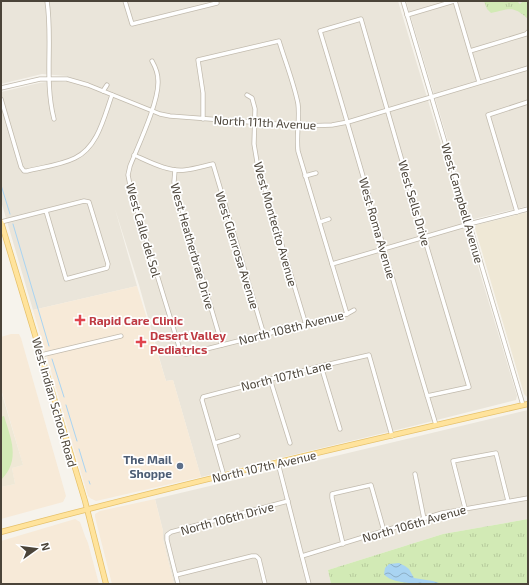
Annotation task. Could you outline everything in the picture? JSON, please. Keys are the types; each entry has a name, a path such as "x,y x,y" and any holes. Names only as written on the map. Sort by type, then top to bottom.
{"main road":[{"name":"West Indian School Road","path":"1,222 86,509 106,584"},
{"name":"North 107th Avenue","path":"1,532 86,509 526,404"}],"street":[{"path":"47,1 48,78 50,101 54,119"},
{"path":"125,1 132,24 217,2"},
{"name":"West Campbell Avenue","path":"403,1 469,224 526,404"},
{"path":"407,15 455,1 479,82"},
{"name":"West Roma Avenue","path":"361,19 320,31 436,425"},
{"name":"West Sells Drive","path":"361,19 469,387 427,396"},
{"path":"470,51 526,34 528,32"},
{"path":"203,119 203,93 198,60 279,40 297,103 298,151 347,314"},
{"name":"West Calle del Sol","path":"152,61 156,69 158,90 152,110 130,166 129,181 181,354"},
{"name":"North 111th Avenue","path":"1,88 48,78 73,81 170,116 298,126 332,125 348,122 528,68"},
{"path":"103,91 106,85"},
{"path":"1,99 21,167 24,171 69,160 86,151 95,138 112,95"},
{"name":"West Montecito Avenue","path":"247,95 252,98 254,103 254,144 257,162 306,325"},
{"path":"518,212 488,115 528,102"},
{"path":"86,151 90,155"},
{"path":"134,155 163,167 175,170"},
{"name":"West Glenrosa Avenue","path":"175,170 185,170 213,164 264,335"},
{"name":"West Heatherbrae Drive","path":"175,170 174,182 222,345"},
{"path":"305,176 316,173"},
{"path":"1,222 84,201 89,202 108,264 107,268 66,279 46,211"},
{"path":"332,264 469,224 528,209"},
{"path":"320,222 329,219"},
{"name":"North 108th Avenue","path":"181,354 306,325 347,314 354,310"},
{"path":"41,355 121,336"},
{"name":"North 107th Lane","path":"215,443 202,400 203,397 321,366 369,356 392,436"},
{"path":"321,366 340,429"},
{"path":"270,379 290,443"},
{"path":"224,476 215,443 238,436"},
{"path":"465,508 453,461 496,453 508,501"},
{"path":"278,463 309,584"},
{"path":"414,474 424,519"},
{"path":"343,544 332,494 371,485 384,531"},
{"name":"North 106th Avenue","path":"302,556 465,508 528,498"},
{"name":"North 106th Drive","path":"176,576 167,540 167,535 171,532 288,502"},
{"path":"178,584 176,576 256,556 259,559 265,584"}],"shaded area":[{"path":"1,1 398,1 517,396 516,400 201,477 173,380 166,381 139,285 115,209 137,286 33,310 1,201 1,92 39,83 54,81 66,82 67,76 42,74 1,84"},
{"path":"406,1 528,1 528,206 474,219 471,218"},
{"path":"528,212 528,398 524,394 475,228 476,225"},
{"path":"137,286 166,381 173,380 201,477 96,501 88,496 33,310"},
{"path":"11,334 19,334 21,338 66,496 63,502 1,519 1,487 15,484 12,468 23,465 1,389 1,337"},
{"path":"1,391 23,465 12,468 15,484 1,487"},
{"path":"528,410 528,519 443,534 328,570 331,584 174,584 155,499"},
{"path":"155,499 174,584 112,584 95,514 100,511"},
{"path":"75,519 80,522 88,543 99,584 1,584 1,541"}],"green space":[{"path":"484,1 517,1 520,4 523,1 528,1 528,19 511,9 491,13 487,9"},
{"path":"4,416 13,449 13,457 11,465 1,480 1,417"},
{"path":"528,519 528,584 331,584 328,570 443,534"}],"water":[{"path":"399,563 409,569 414,578 442,584 410,583 388,578 384,574 385,568 389,564"}],"waterway":[{"path":"1,185 10,214"},
{"path":"13,224 49,346"},
{"path":"52,359 64,397"},
{"path":"66,405 77,441"},
{"path":"79,449 86,472"}],"place":[{"name":"Rapid Care Clinic","path":"80,320"},
{"name":"Desert Valley Pediatrics","path":"141,342"},
{"name":"The Mail Shoppe","path":"180,466"}]}
